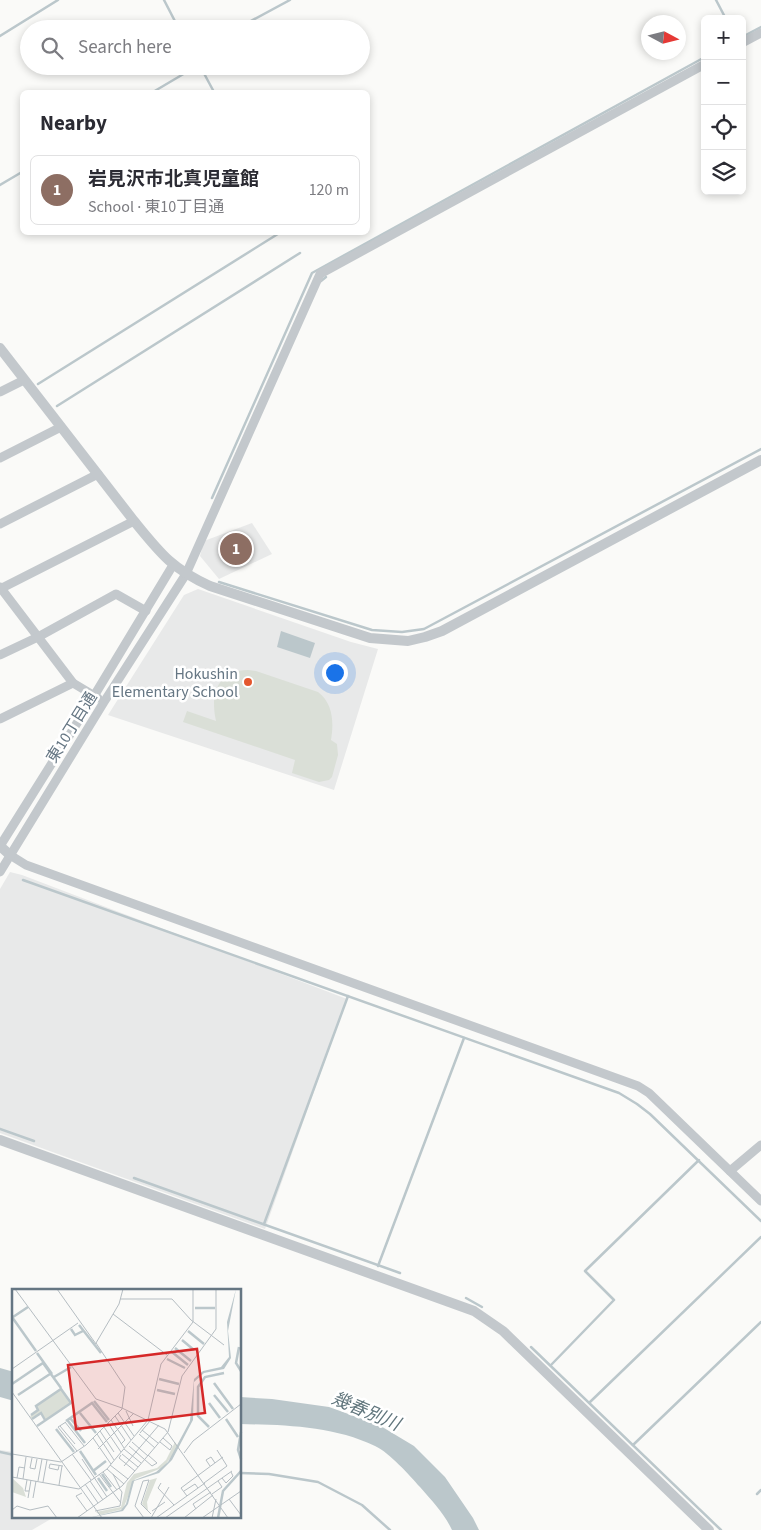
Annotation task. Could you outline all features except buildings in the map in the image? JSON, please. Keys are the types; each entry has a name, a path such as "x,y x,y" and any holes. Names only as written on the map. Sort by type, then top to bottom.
{"street":[{"path":"746,41 761,33"},
{"name":"東10丁目通","path":"0,872 104,702 186,574 320,274 701,66"},
{"path":"0,348 134,521 173,565 210,586 370,638 408,641 442,631 761,460"},
{"path":"0,392 24,380"},
{"path":"0,458 61,426"},
{"path":"0,524 98,474"},
{"path":"104,702 73,683 0,588 134,521"},
{"path":"173,565 0,846 26,865 638,1086 649,1093 761,1201"},
{"path":"0,655 38,637 116,594 146,611"},
{"path":"0,719 73,683"},
{"path":"0,1140 474,1311 503,1331 709,1530"},
{"path":"730,1171 761,1145"}],"shaded area":[{"path":"252,523 272,554 219,579 200,556 204,541"},
{"name":"Hokushin Elementary School","path":"198,589 351,642 378,649 334,790 108,715 184,595"},
{"path":"281,631 315,643 310,658 277,647"},
{"path":"248,670 318,692 327,702 331,714 331,740 337,744 338,755 332,777 329,780 319,782 292,773 295,760 183,722 187,711 216,721 214,702 218,686 229,674"},
{"path":"10,872 347,999 265,1229 0,1133 0,889"},
{"path":"0,1368 12,1371 12,1400 0,1397"},
{"path":"241,1397 272,1399 329,1407 379,1425 414,1446 445,1477 479,1530 452,1530 438,1507 393,1459 381,1449 343,1434 291,1426 241,1424"},
{"path":"0,1450 12,1452 12,1518 53,1518 32,1530 0,1530"}],"waterway":[{"path":"26,20 58,0"},
{"path":"164,0 174,20"},
{"path":"253,20 290,0"},
{"path":"716,0 724,15"},
{"path":"0,36 20,24"},
{"path":"746,35 761,27"},
{"path":"212,498 312,273 701,59"},
{"path":"156,90 182,75"},
{"path":"205,75 213,90"},
{"path":"0,185 20,173"},
{"path":"38,384 276,235"},
{"path":"57,406 300,253"},
{"path":"321,281 326,277"},
{"path":"219,582 372,630 402,632 424,629 761,449"},
{"path":"23,880 619,1093 650,1114 761,1221"},
{"path":"264,1224 348,996"},
{"path":"378,1266 464,1038"},
{"path":"0,1129 34,1141"},
{"path":"551,1365 614,1300 585,1271 699,1160"},
{"path":"134,1178 400,1273"},
{"path":"590,1402 761,1237"},
{"path":"466,1298 482,1307"},
{"path":"633,1445 761,1322"},
{"path":"531,1347 721,1530"},
{"path":"0,1452 12,1455"},
{"path":"241,1473 269,1474 318,1482 362,1505 390,1530"},
{"path":"757,1494 761,1490"}],"place":[{"name":"岩見沢市北真児童館","path":"236,549"},
{"name":"Hokushin Elementary School","path":"248,682"}],"water label":[{"name":"幾春別川","path":"366,1411"}]}
